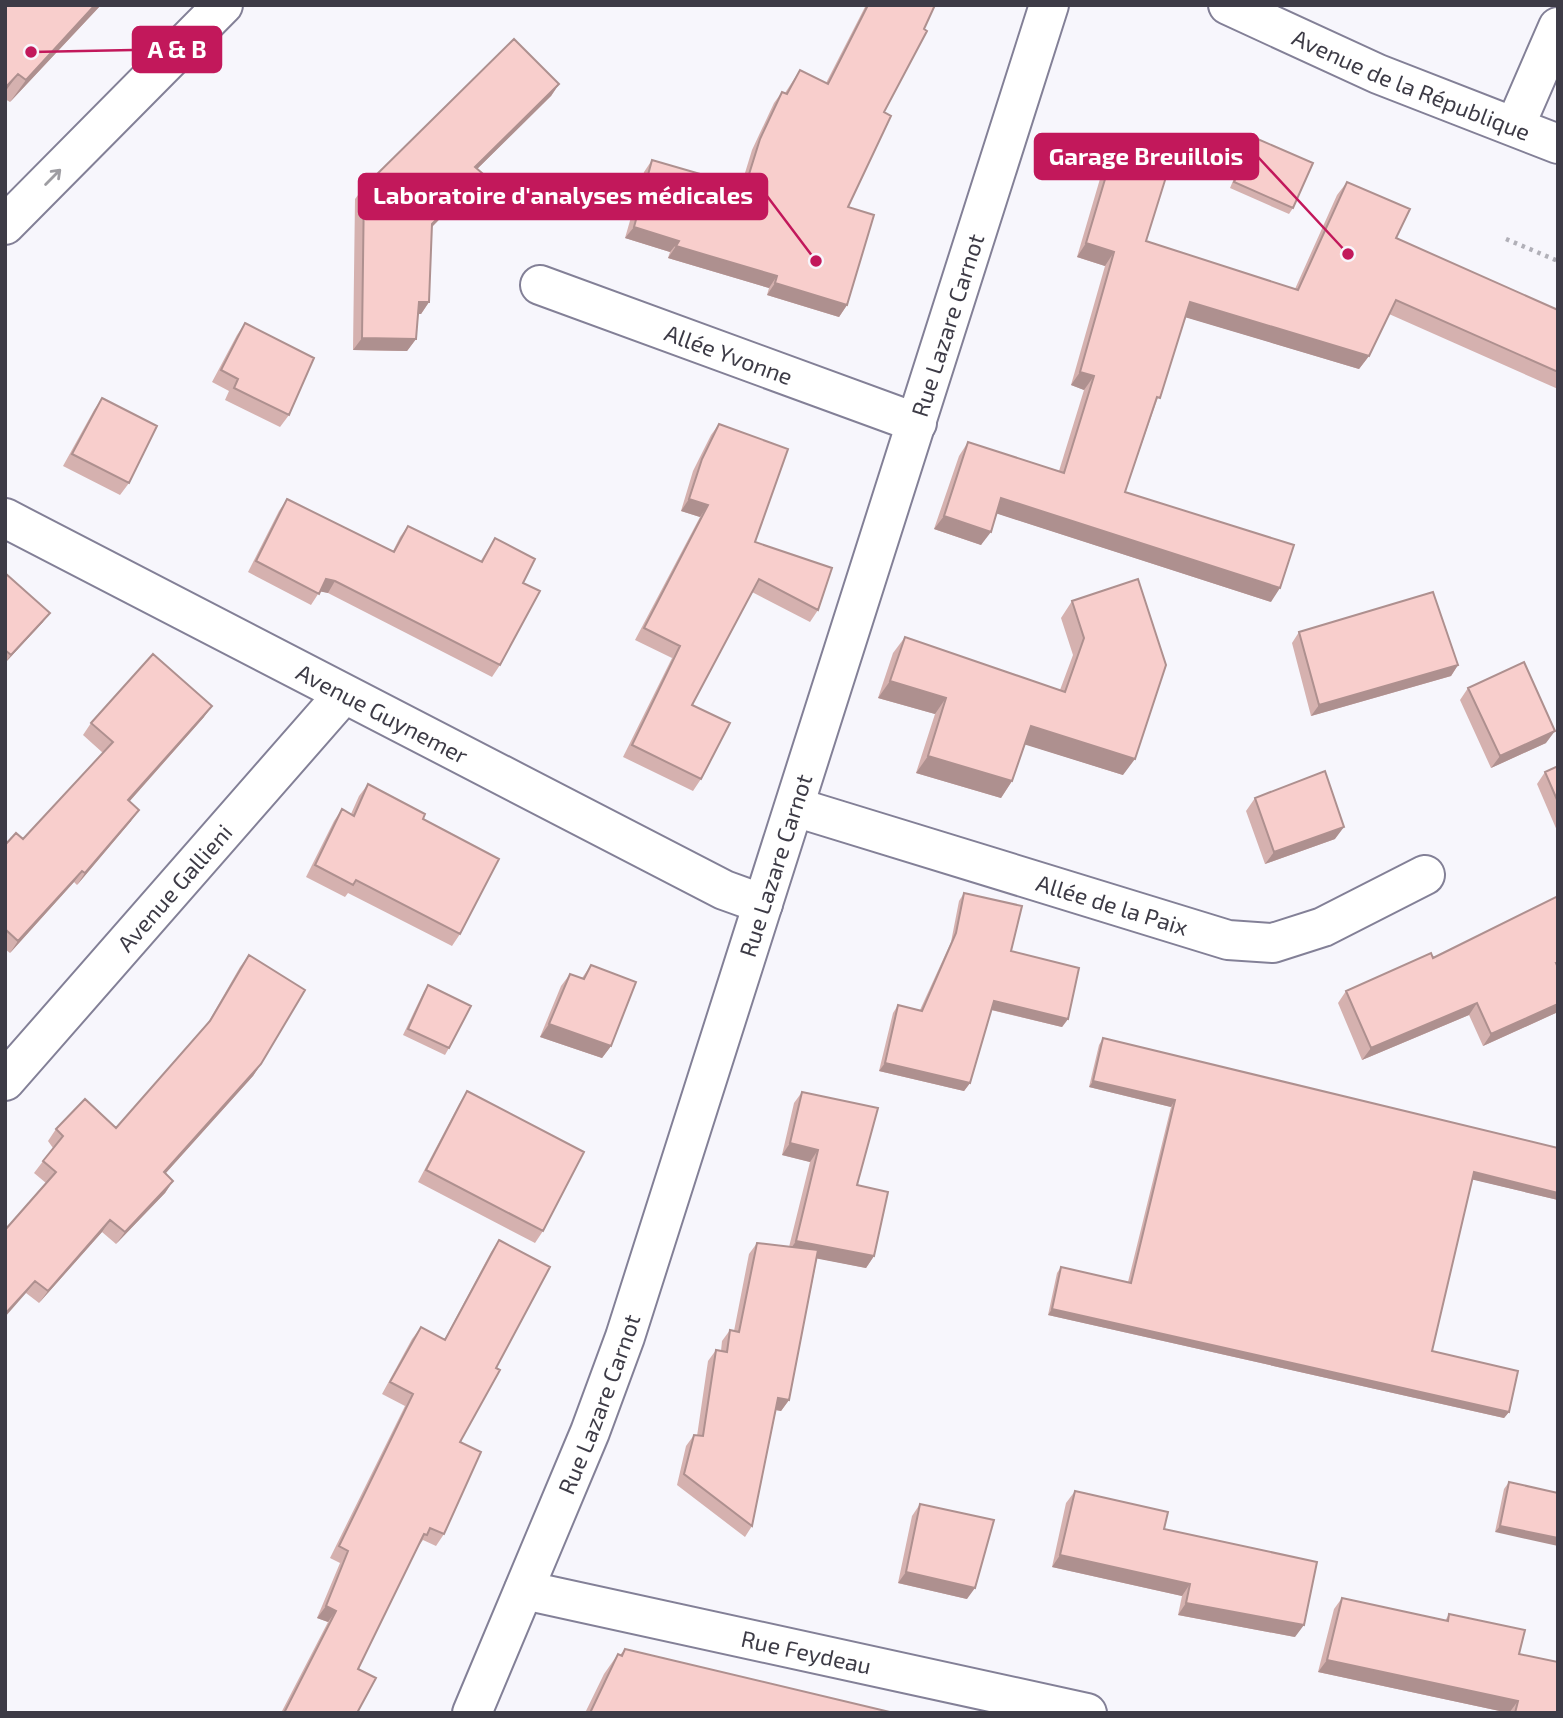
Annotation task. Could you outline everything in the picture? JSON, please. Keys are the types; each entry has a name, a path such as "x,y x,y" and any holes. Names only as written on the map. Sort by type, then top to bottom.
{"street":[{"path":"5,225 223,5"},
{"name":"Rue Lazare Carnot","path":"472,1713 590,1432 625,1337 1049,5"},
{"name":"Avenue de la République","path":"1228,5 1378,74 1558,144"},
{"path":"1515,126 1558,27"},
{"name":"Allée Yvonne","path":"540,285 917,423"},
{"name":"Avenue Guynemer","path":"5,518 342,695 724,890 763,904"},
{"name":"Avenue Gallieni","path":"5,1081 342,695"},
{"name":"Allée de la Paix","path":"795,807 1228,940 1273,943 1323,927 1425,875"},
{"name":"Rue Feydeau","path":"524,1590 1087,1713"}],"path":[{"path":"1506,239 1558,261"}],"building":[{"path":"5,5 95,5 26,80 18,74 5,88"},
{"path":"868,5 935,5 924,29 927,31 884,112 891,116 848,207 874,215 847,305 775,283 777,276 676,246 679,241 634,227 652,160 745,187 760,139 782,92 787,94 800,70 828,84"},
{"path":"514,39 559,84 475,167 482,173 432,224 429,302 419,302 416,339 362,338 364,187"},
{"path":"1253,137 1313,163 1293,208 1234,182"},
{"path":"1111,159 1166,177 1146,241 1298,290 1347,182 1410,209 1396,238 1558,310 1558,372 1396,300 1369,356 1190,302 1160,398 1157,397 1125,492 1294,545 1280,588 1001,498 991,532 944,516 968,442 1064,473 1094,376 1080,372 1114,252 1086,243"},
{"path":"245,323 314,358 289,415 234,388 238,379 221,370"},
{"path":"102,398 157,426 129,483 72,454"},
{"path":"719,424 788,449 755,542 832,568 818,610 759,579 692,705 730,723 701,779 632,745 680,646 644,628 708,505 689,499 702,459"},
{"path":"287,499 394,552 408,526 482,562 495,538 535,559 523,583 540,591 500,665 335,581 326,579 319,594 256,561"},
{"path":"5,573 50,613 11,655 5,650"},
{"path":"1138,579 1166,665 1135,759 1031,726 1012,781 928,756 946,698 890,681 905,637 1065,692 1084,638 1072,601"},
{"path":"1433,592 1458,665 1319,705 1299,632"},
{"path":"153,654 212,706 128,800 139,810 85,873 82,871 18,941 5,929 5,845 16,833 23,839 113,742 91,723"},
{"path":"1524,662 1555,731 1500,756 1468,688"},
{"path":"1558,766 1558,802 1545,772"},
{"path":"1325,771 1344,827 1274,852 1255,798"},
{"path":"368,784 425,814 423,819 499,859 460,934 356,880 353,885 315,865 342,809 354,816"},
{"path":"964,893 1022,906 1011,951 1079,968 1068,1019 994,1001 970,1083 885,1063 898,1005 922,1011 956,933"},
{"path":"1558,896 1558,1004 1491,1034 1477,1003 1371,1048 1346,991 1431,953 1433,958"},
{"path":"249,955 305,990 261,1064 164,1172 173,1181 125,1232 110,1220 48,1291 35,1281 5,1314 5,1230 56,1172 43,1161 63,1136 56,1129 85,1099 116,1128 210,1021"},
{"path":"591,965 636,982 611,1046 549,1024 570,974 584,979"},
{"path":"428,985 471,1006 449,1048 408,1029"},
{"path":"1103,1038 1558,1148 1558,1193 1474,1172 1432,1351 1518,1371 1509,1412 1052,1309 1061,1267 1131,1283 1175,1100 1093,1081"},
{"path":"467,1091 584,1152 543,1231 426,1170"},
{"path":"802,1092 878,1108 857,1185 888,1192 874,1256 796,1241 818,1150 790,1143"},
{"path":"499,1240 550,1267 496,1368 500,1370 460,1442 481,1452 444,1534 430,1528 427,1535 424,1534 358,1669 376,1678 357,1713 284,1713 336,1611 326,1606 348,1551 339,1546 413,1394 390,1382 421,1327 445,1340"},
{"path":"757,1243 818,1250 789,1400 778,1398 752,1526 684,1474 694,1435 703,1436 716,1350 727,1352 730,1330 739,1332"},
{"path":"1509,1482 1558,1493 1558,1538 1500,1526"},
{"path":"1075,1491 1168,1512 1164,1529 1317,1562 1304,1625 1186,1603 1190,1584 1060,1555"},
{"path":"920,1504 994,1520 975,1588 906,1572"},
{"path":"1342,1598 1448,1621 1449,1614 1525,1630 1519,1654 1558,1662 1558,1713 1515,1713 1518,1701 1327,1660"},
{"path":"625,1649 894,1713 590,1713 618,1654 622,1656"}],"place":[{"name":"A & B","path":"31,52"},
{"name":"Garage Breuillois","path":"1348,254"},
{"name":"Laboratoire d'analyses médicales","path":"816,261"}]}
